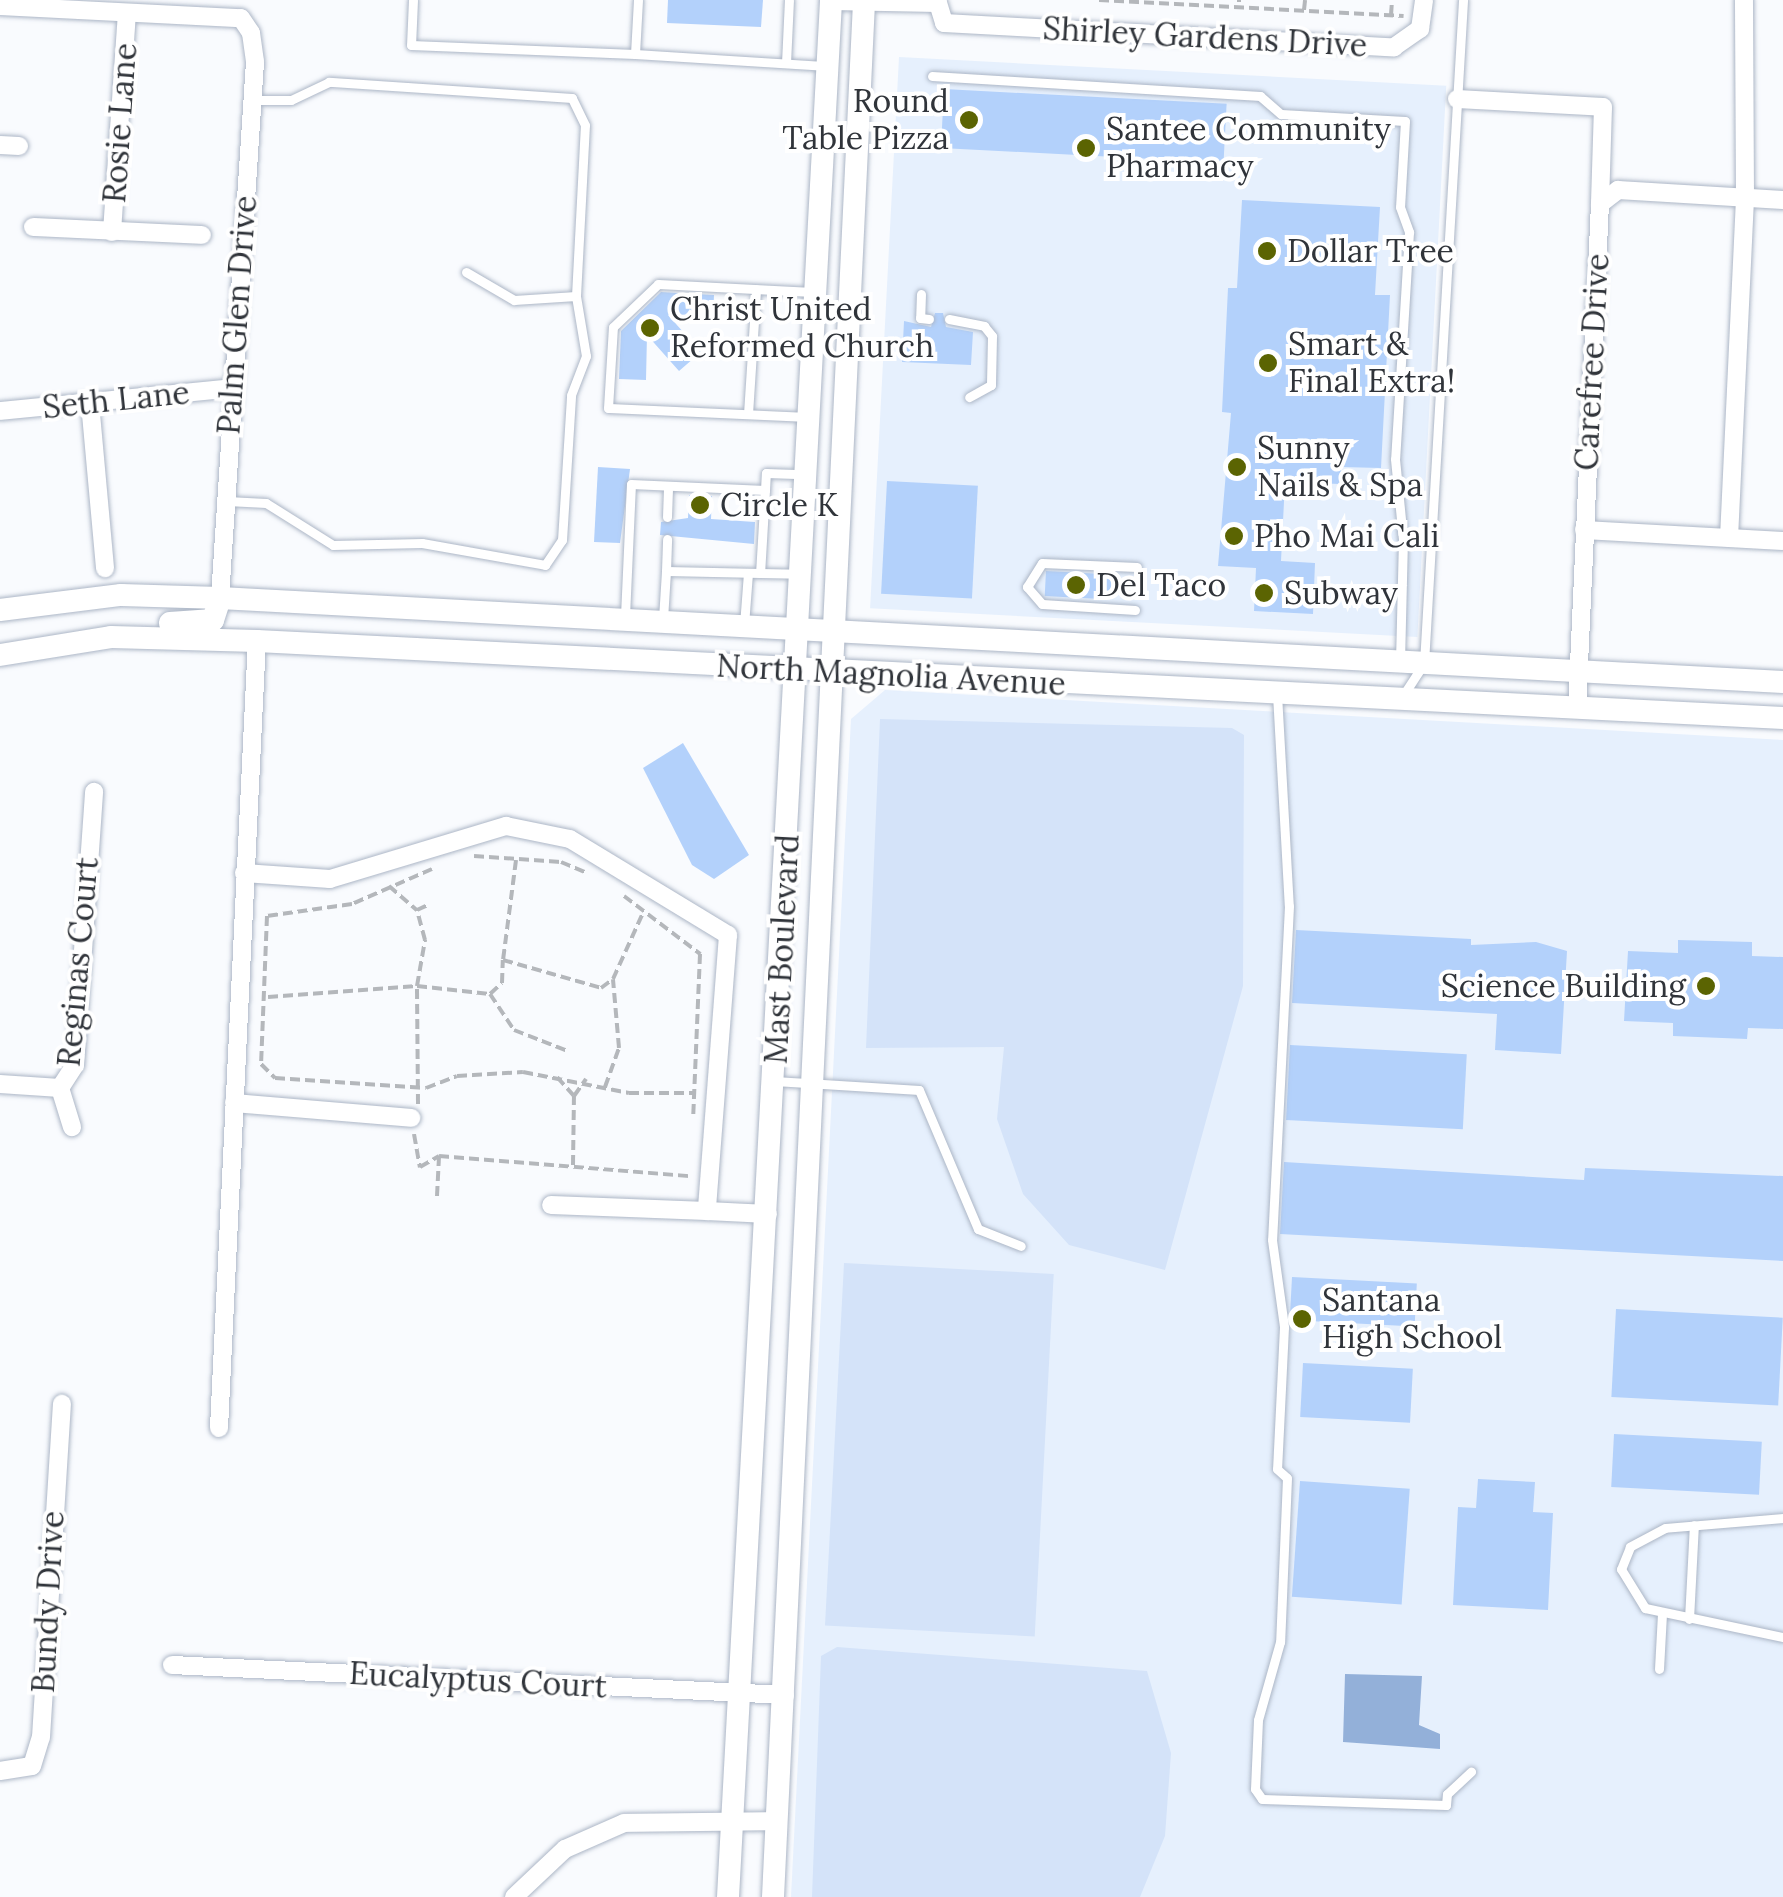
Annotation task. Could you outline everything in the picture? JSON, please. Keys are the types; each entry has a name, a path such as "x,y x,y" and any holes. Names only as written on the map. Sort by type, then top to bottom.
{"main road":[{"name":"Mast Boulevard","path":"728,1897 831,0"},
{"name":"Mast Boulevard","path":"773,1897 810,1083 835,672 864,1"},
{"name":"North Magnolia Avenue","path":"0,610 121,595 220,598 1783,682"},
{"path":"83,639 102,624 212,620 220,598"},
{"name":"North Magnolia Avenue","path":"0,655 83,639 257,641 1783,718"}],"street":[{"name":"Shirley Gardens Drive","path":"831,0 938,2 944,24 1394,47 1413,38 1418,8"},
{"path":"1730,538 1745,197 1744,0"},
{"path":"0,6 127,14 231,9"},
{"name":"Palm Glen Drive","path":"220,598 252,100 251,33 231,9"},
{"name":"Rosie Lane","path":"112,232 127,14"},
{"name":"Carefree Drive","path":"1457,99 1603,107 1577,708"},
{"path":"1600,204 1618,190 1783,200"},
{"path":"33,228 202,235"},
{"name":"Seth Lane","path":"0,411 233,388"},
{"path":"90,403 105,568"},
{"path":"1584,530 1783,541"},
{"path":"219,1428 257,641"},
{"name":"Reginas Court","path":"72,1127 60,1088 75,1066 94,792"},
{"path":"244,873 330,879 506,826 570,839 728,936 708,1212"},
{"path":"0,1084 60,1088"},
{"path":"234,1104 411,1118"},
{"path":"551,1205 768,1214"},
{"name":"Bundy Drive","path":"0,1771 32,1766 41,1737 62,1404"},
{"name":"Eucalyptus Court","path":"172,1665 785,1696"},
{"path":"514,1897 547,1862 603,1829 670,1819 778,1820"}],"lane":[{"path":"413,0 411,45 828,66"},
{"path":"636,54 638,0"},
{"path":"786,64 789,0"},
{"path":"1399,700 1412,662 1463,0"},
{"path":"932,76 1260,96 1281,114 1406,121 1400,207 1408,232 1395,460 1412,662"},
{"path":"226,501 266,503 333,544 422,543 545,564 562,540 570,395 586,356 576,296 585,125 572,98 329,82 291,100 252,100"},
{"path":"466,272 514,300 576,296"},
{"path":"809,417 608,408 613,326 658,284 816,292"},
{"path":"748,414 756,289"},
{"path":"922,294 920,318 929,318"},
{"path":"948,319 984,326 992,336 991,384 969,397"},
{"path":"760,573 766,473 806,474"},
{"path":"625,618 632,484 765,490"},
{"path":"667,517 668,486"},
{"path":"663,620 666,539"},
{"path":"1135,610 1042,604 1028,587 1042,563 1137,567"},
{"path":"666,572 801,574"},
{"path":"744,625 748,573"},
{"path":"1278,694 1289,906 1272,1229 1284,1326 1277,1469 1287,1478 1280,1642 1258,1720 1256,1790 1262,1799 1446,1805 1471,1772"},
{"path":"775,1081 920,1090 978,1229 1022,1246"},
{"path":"1783,1518 1694,1526 1644,1536 1622,1569 1631,1596 1662,1614 1783,1637"},
{"path":"1689,1619 1694,1526"},
{"path":"1659,1669 1662,1614"}],"path":[{"path":"1102,0 1236,2 1278,9 1392,15 1418,8"},
{"path":"1304,10 1305,0"},
{"path":"1392,0 1392,15"},
{"path":"1278,1 1278,9"},
{"path":"459,860 560,862 592,875"},
{"path":"268,997 417,986 490,994 502,983 516,860"},
{"path":"442,866 352,904 267,916 268,997 262,1064 274,1078 417,1085 457,1076 556,1076 586,1078 605,1087 694,1093"},
{"path":"388,886 417,910 425,940 417,986 417,1085"},
{"path":"620,892 643,914 700,954 693,1126"},
{"path":"417,910 430,904"},
{"path":"605,1087 619,1048 614,980 643,914"},
{"path":"503,960 601,988 614,980"},
{"path":"490,994 514,1030 568,1050"},
{"path":"556,1076 574,1096"},
{"path":"572,1165 574,1096 586,1078"},
{"path":"437,1196 439,1156 572,1165 586,1174 691,1176 692,1159"}],"shaded area":[{"path":"899,57 1446,86 1417,637 870,608"},
{"name":"Santana High School","path":"885,690 1783,740 1783,1897 791,1897 851,719"},
{"path":"880,719 1232,728 1244,735 1243,986 1165,1270 1069,1245 1023,1194 997,1119 1004,1047 866,1048"},
{"path":"844,1263 1054,1274 1035,1636 825,1626"},
{"path":"837,1647 1147,1671 1171,1753 1165,1836 1140,1897 812,1897 821,1656"}],"water":[{"path":"1345,1674 1422,1676 1419,1725 1440,1734 1440,1749 1343,1742"}],"building":[{"path":"668,0 763,0 761,27 667,23"},
{"path":"944,89 1227,104 1224,163 941,148"},
{"path":"1242,200 1380,207 1375,295 1390,295 1381,468 1341,467 1340,484 1285,482 1281,561 1315,563 1313,614 1254,611 1256,568 1218,566 1231,413 1222,412 1228,288 1237,288"},
{"name":"Christ United Reformed Church","path":"661,292 714,295 713,318 668,315 701,352 679,371 647,335 646,380 619,379 621,331"},
{"path":"935,313 943,313 946,327 973,332 971,365 902,362 904,321 931,327"},
{"path":"598,467 630,469 620,543 594,542"},
{"path":"887,481 978,486 972,599 881,594"},
{"path":"689,495 712,496 711,519 755,522 754,544 660,535 661,522 688,518"},
{"name":"Del Taco","path":"1046,571 1112,574 1111,599 1045,596"},
{"path":"683,743 749,855 714,879 692,865 643,768"},
{"path":"1296,930 1471,939 1471,945 1536,942 1567,951 1561,1054 1495,1050 1497,1014 1292,1003"},
{"name":"Science Building","path":"1678,940 1752,942 1752,956 1783,957 1783,1029 1748,1028 1747,1039 1673,1036 1673,1023 1624,1021 1628,951 1678,953"},
{"path":"1290,1045 1467,1054 1463,1129 1286,1120"},
{"path":"1284,1162 1584,1180 1585,1168 1783,1176 1783,1261 1280,1234"},
{"path":"1292,1277 1417,1284 1415,1326 1290,1320"},
{"path":"1616,1309 1783,1318 1778,1406 1611,1397"},
{"path":"1303,1363 1413,1369 1410,1423 1300,1417"},
{"path":"1614,1434 1762,1442 1759,1495 1611,1487"},
{"path":"1478,1479 1535,1482 1533,1512 1553,1513 1548,1610 1453,1605 1458,1507 1476,1508"},
{"path":"1300,1481 1410,1489 1402,1604 1292,1597"}],"place":[{"name":"Round Table Pizza","path":"969,120"},
{"name":"Santee Community Pharmacy","path":"1086,148"},
{"name":"Dollar Tree","path":"1267,251"},
{"name":"Christ United Reformed Church","path":"650,328"},
{"name":"Smart & Final Extra!","path":"1268,363"},
{"name":"Sunny Nails & Spa","path":"1237,467"},
{"name":"Circle K","path":"700,505"},
{"name":"Pho Mai Cali","path":"1234,536"},
{"name":"Del Taco","path":"1076,585"},
{"name":"Subway","path":"1264,593"},
{"name":"Science Building","path":"1706,986"},
{"name":"Santana High School","path":"1302,1319"}]}
